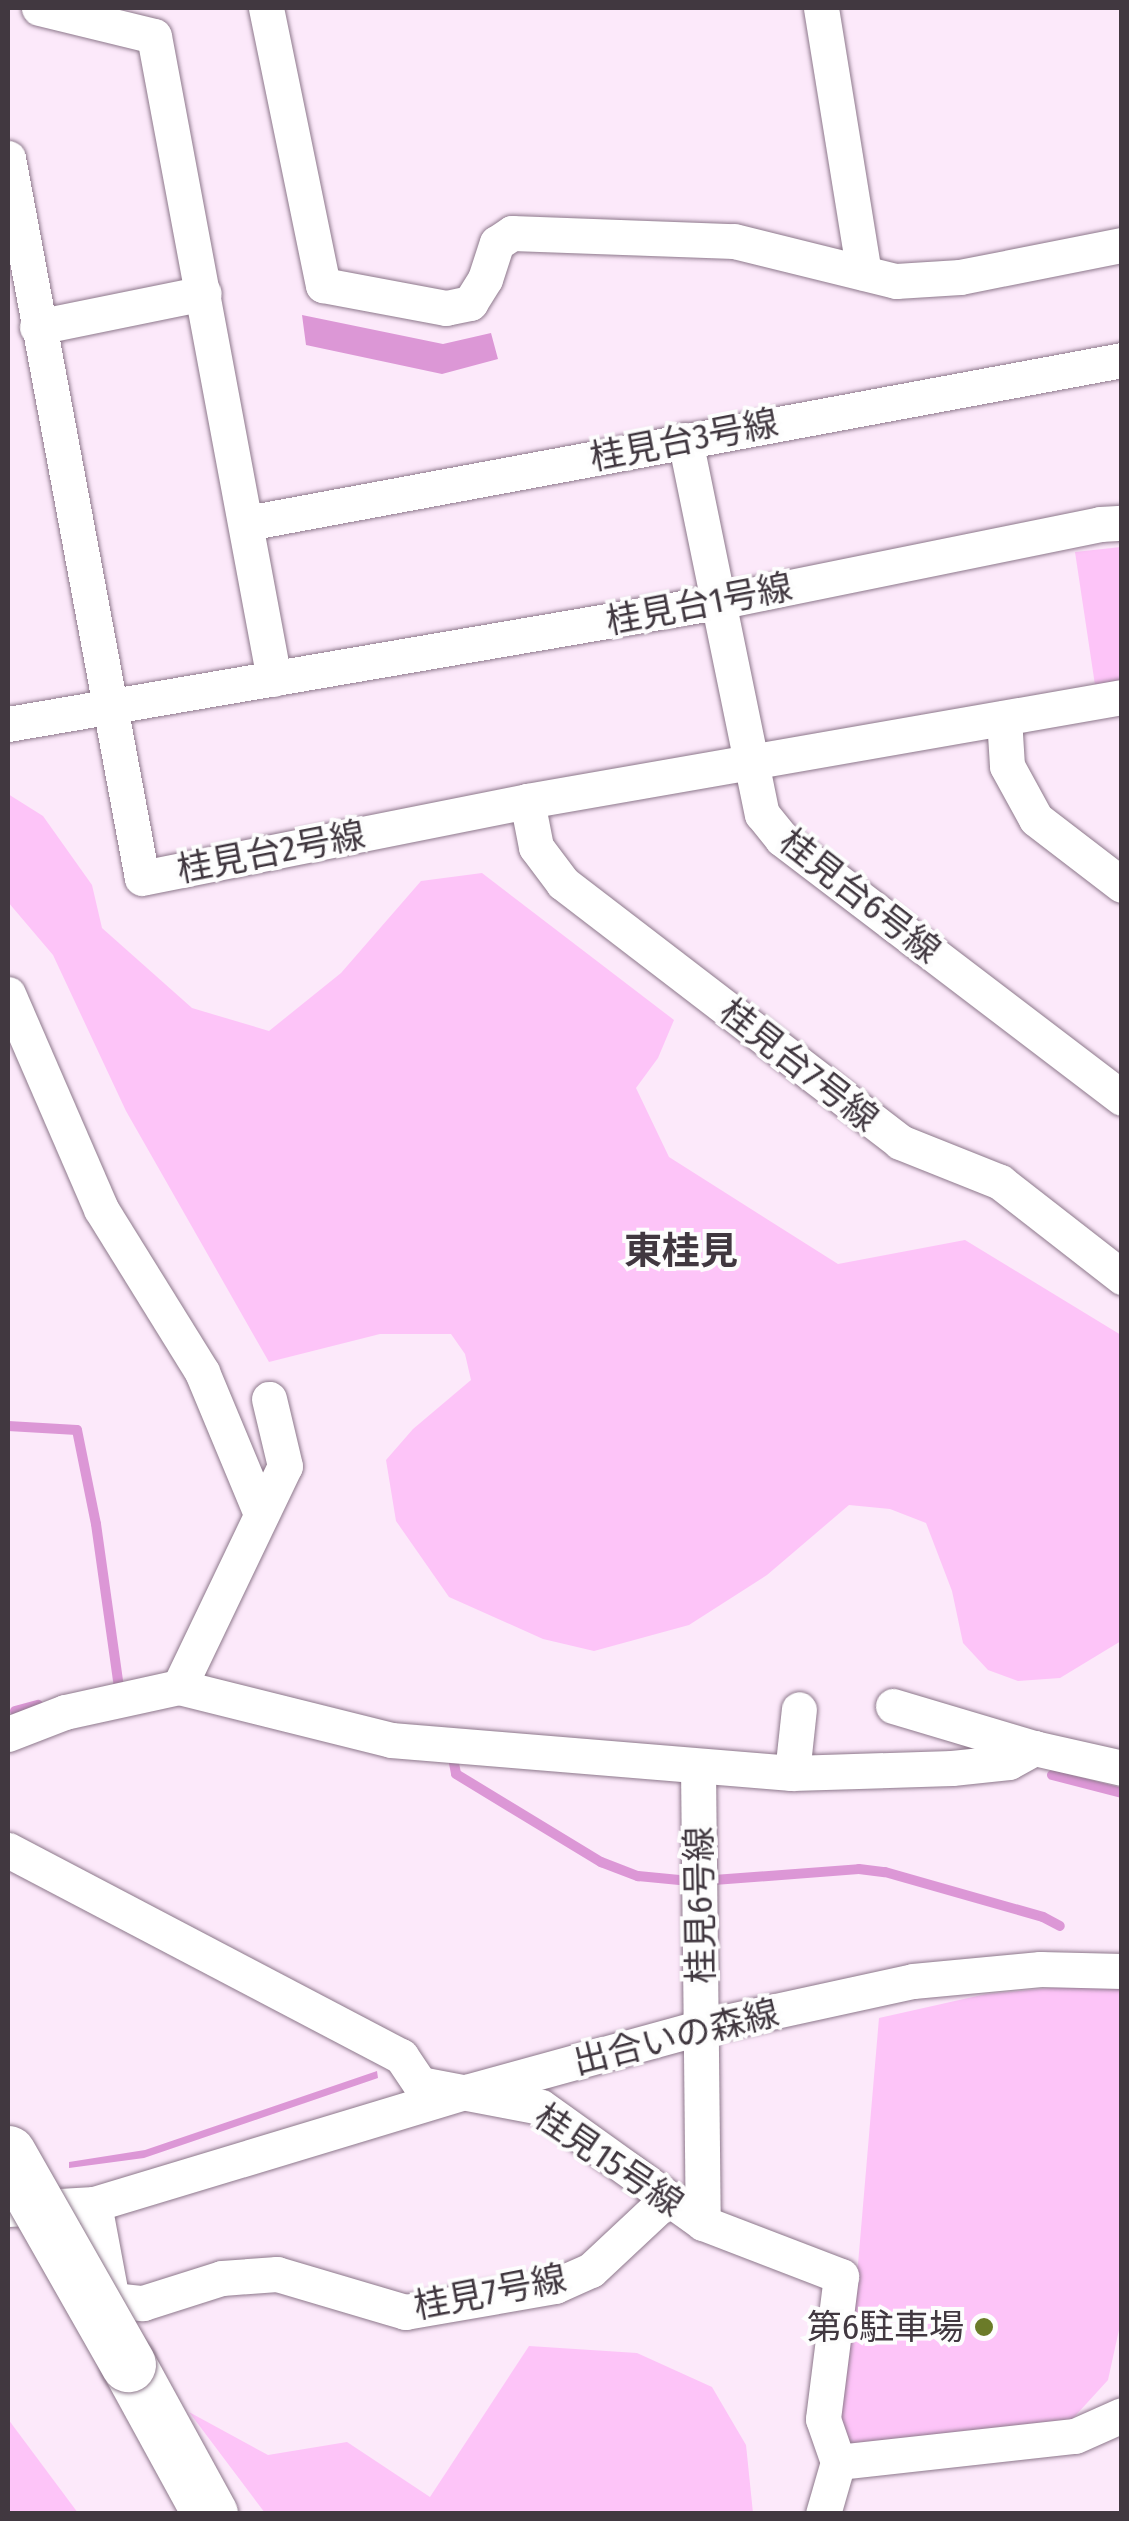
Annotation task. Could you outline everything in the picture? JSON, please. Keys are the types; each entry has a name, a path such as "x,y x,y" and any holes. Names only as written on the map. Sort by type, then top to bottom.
{"highway":[{"path":"8,2153 121,2369 189,2514"},
{"path":"8,2184 210,2514"}],"street":[{"path":"39,8 154,36 274,679"},
{"path":"266,8 323,285 446,308 470,302 486,279 496,244 512,233 734,241 896,281 926,281 1122,244"},
{"path":"821,8 864,274"},
{"name":"桂見台2号線","path":"8,158 142,878 527,801 1122,696"},
{"path":"37,326 204,293"},
{"name":"桂見台3号線","path":"247,523 1122,360"},
{"name":"桂見台6号線","path":"686,440 762,814 782,839 1122,1098"},
{"name":"桂見台1号線","path":"8,724 717,602 1100,524 1122,524"},
{"path":"1004,718 1007,766 1036,819 1122,884"},
{"name":"桂見台7号線","path":"527,801 536,847 562,883 900,1142 1000,1182 1122,1276"},
{"path":"8,994 100,1209 202,1372 261,1514"},
{"path":"179,1686 285,1466 269,1399"},
{"path":"8,1734 65,1712 179,1686 391,1740 792,1773 952,1768 1010,1762 1034,1748"},
{"path":"893,1706 1034,1748 1122,1768"},
{"path":"792,1773 799,1709"},
{"name":"桂見6号線","path":"698,1766 703,2223"},
{"name":"桂見15号線","path":"8,1850 401,2056 420,2084 542,2107 703,2223 841,2276 823,2419 838,2462"},
{"name":"出合いの森線","path":"8,2209 94,2204 466,2092 702,2027 913,1980 1040,1969 1122,1970"},
{"name":"桂見7号線","path":"94,2204 112,2300 144,2303 222,2278 278,2274 405,2312 555,2286 591,2270 668,2198"},
{"path":"824,2514 838,2462 1075,2436 1122,2415"}],"shaded area":[{"path":"302,315 443,344 491,333 498,359 442,374 306,345"},
{"path":"1121,547 1121,681 1095,685 1075,552"},
{"path":"8,794 43,816 92,885 102,928 192,1008 269,1031 341,973 421,881 482,873 674,1020 658,1058 636,1088 669,1157 838,1264 965,1240 1121,1335 1121,1641 1060,1678 1018,1681 988,1670 963,1643 952,1591 926,1523 890,1509 849,1505 767,1575 689,1625 594,1651 543,1639 449,1597 396,1521 386,1460 413,1429 471,1380 465,1354 451,1334 380,1334 269,1362 126,1111 53,955 8,902"},
{"path":"1061,1987 1121,1989 1122,2316 1108,2380 1066,2426 862,2447 850,2443 837,2430 857,2276 879,2018 986,1994"},
{"path":"377,2071 378,2078 144,2158 69,2168 69,2162 145,2150"},
{"path":"529,2346 637,2353 712,2387 746,2445 753,2513 265,2513 189,2412 268,2455 347,2442 430,2497"},
{"path":"8,2419 78,2513 8,2513"}],"waterway":[{"path":"8,1426 77,1430 96,1524 119,1688"},
{"path":"15,1711 38,1705"},
{"path":"449,1757 453,1758 456,1774 601,1862 638,1876 690,1881"},
{"path":"1052,1775 1122,1793"},
{"path":"714,1880 859,1869 885,1872 1043,1917 1060,1926"}],"place":[{"name":"第6駐車場","path":"984,2327"}],"district":[{"name":"東桂見","path":"681,1252"}]}
